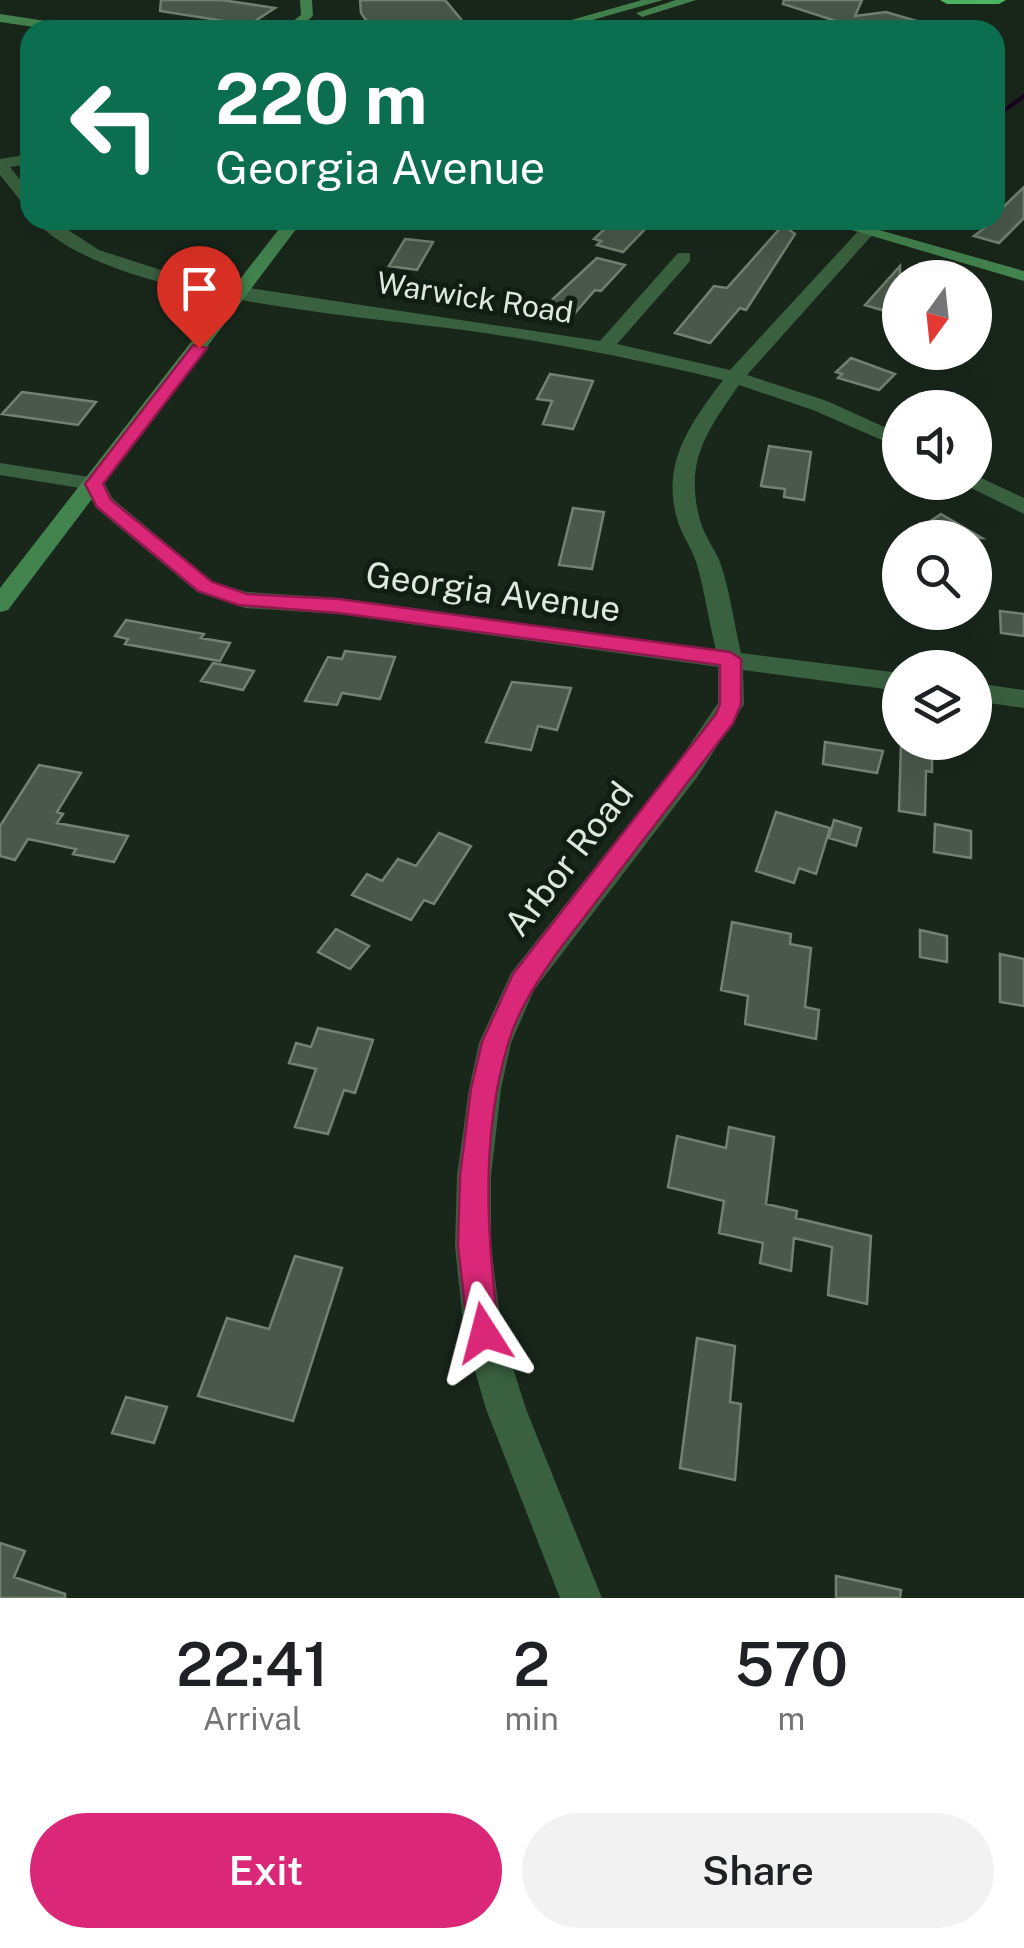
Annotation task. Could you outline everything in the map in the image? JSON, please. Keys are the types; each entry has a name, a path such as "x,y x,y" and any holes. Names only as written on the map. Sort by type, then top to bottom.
{"highway":[{"path":"946,0 999,0"}],"main road":[{"path":"306,0 307,16"},
{"path":"603,20 657,0"},
{"path":"591,20 690,0"},
{"path":"301,20 307,16"},
{"path":"307,16 318,20"},
{"path":"0,604 288,230"},
{"path":"860,230 1024,276"}],"street":[{"path":"0,164 20,189"},
{"name":"Warwick Road","path":"57,230 81,248 128,268 241,294 604,348 735,377 810,401 882,434"},
{"name":"Arbor Road","path":"582,1598 506,1409 484,1333 473,1246 474,1176 485,1089 495,1042 522,982 725,718 731,704 730,659 708,562 689,522 684,490 685,458 696,431 735,377 867,232"},
{"path":"604,348 684,257"},
{"path":"0,469 94,484"},
{"name":"Georgia Avenue","path":"94,484 104,503 205,587 245,600 339,606 882,680"},
{"path":"992,490 1024,507"},
{"path":"992,694 1024,698"}],"building":[{"path":"161,0 222,0 275,8 257,20 217,20 160,11"},
{"path":"360,0 445,0 462,20 366,20"},
{"path":"784,0 862,0 855,16 886,12 913,20 833,20 783,4"},
{"path":"1024,187 1024,218 999,243 974,236 982,230 1005,230 1005,205"},
{"path":"603,230 644,230 623,252 597,245 601,241 594,239"},
{"path":"779,230 795,234 746,310 740,308 710,343 675,333 714,286 727,288"},
{"path":"405,239 433,242 417,270 389,266"},
{"path":"597,258 625,265 601,291 595,290 568,321 546,316 551,310 543,308"},
{"path":"882,286 882,310 865,305"},
{"path":"851,358 895,374 879,390 838,378 842,374 836,372"},
{"path":"550,374 593,381 573,429 543,424 552,401 537,399"},
{"path":"22,392 96,402 78,425 2,414"},
{"path":"769,446 811,452 804,500 784,497 785,489 761,486"},
{"path":"573,508 604,512 592,569 559,565"},
{"path":"1000,611 1024,614 1024,636 1001,633"},
{"path":"126,620 204,634 201,638 230,643 220,661 125,644 128,639 115,636"},
{"path":"345,651 395,657 380,699 342,693 337,705 305,701 328,657 342,659"},
{"path":"213,663 254,671 243,690 201,681"},
{"path":"512,682 571,688 557,730 538,726 531,750 486,742"},
{"path":"825,742 882,751 877,773 823,764"},
{"path":"900,760 932,760 932,772 926,771 925,815 899,811"},
{"path":"39,765 81,773 57,812 63,814 57,823 128,836 114,862 28,839 15,860 0,856 0,826"},
{"path":"776,812 830,828 816,874 799,868 794,883 756,871"},
{"path":"834,820 861,828 856,846 829,838"},
{"path":"935,824 971,831 971,858 934,852"},
{"path":"439,833 471,846 434,904 424,900 411,920 352,895 367,874 382,881 398,859 416,866"},
{"path":"732,922 791,934 790,944 811,948 805,1007 819,1010 816,1039 745,1024 748,996 721,990"},
{"path":"336,929 369,946 350,969 318,952"},
{"path":"920,930 947,936 947,962 920,957"},
{"path":"1000,954 1024,959 1024,1006 1000,1002"},
{"path":"318,1028 373,1040 355,1093 344,1090 328,1134 295,1127 316,1069 289,1063 296,1043 311,1047"},
{"path":"729,1127 774,1137 766,1204 797,1211 796,1218 871,1236 867,1304 828,1295 832,1247 794,1238 791,1271 760,1263 763,1243 719,1233 724,1201 668,1187 677,1136 726,1148"},
{"path":"295,1256 342,1268 293,1421 198,1396 227,1318 269,1329"},
{"path":"697,1338 735,1346 730,1402 741,1404 735,1480 680,1468"},
{"path":"126,1397 167,1407 154,1443 112,1433"},
{"path":"0,1543 25,1551 14,1577 65,1594 65,1598 0,1598"},
{"path":"836,1576 901,1590 900,1598 836,1598"}],"waterway":[{"path":"1005,110 1024,96"}],"route":[{"path":"199,348 94,484 104,503 205,587 245,600 339,606 442,623 730,659 731,704 725,718 550,942 522,982 495,1042 474,1176 473,1246 484,1333"}]}
